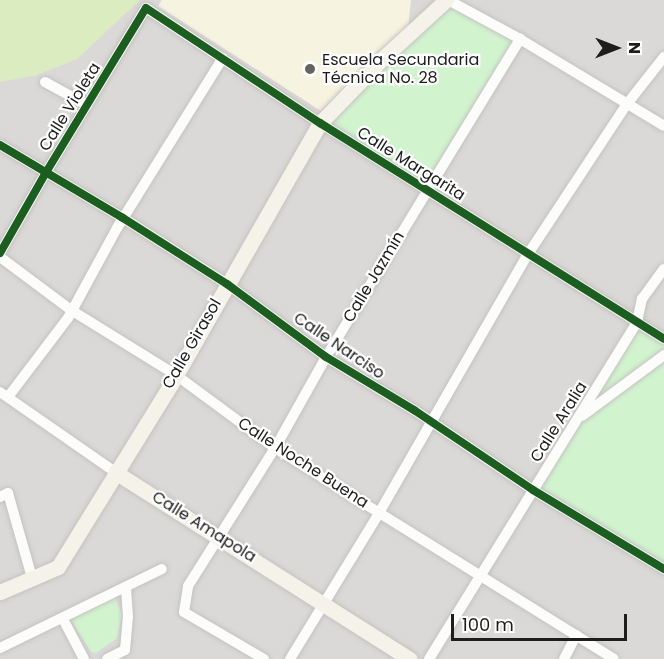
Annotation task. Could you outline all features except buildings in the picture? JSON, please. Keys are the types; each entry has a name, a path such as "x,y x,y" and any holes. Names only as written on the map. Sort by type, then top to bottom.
{"street":[{"path":"444,1 520,39 664,126"},
{"name":"Calle Girasol","path":"0,592 58,567 176,375 320,123 383,58 444,1"},
{"name":"Calle Margarita","path":"146,8 320,123 664,339"},
{"name":"Calle Violeta","path":"0,255 45,174 146,8"},
{"name":"Calle Jazmín","path":"264,659 184,612 188,586 275,448 326,357 520,39"},
{"path":"290,659 379,513 528,254 627,104 664,57"},
{"path":"4,394 72,310 123,218 223,58"},
{"path":"45,82 87,105"},
{"name":"Calle Narciso","path":"0,145 45,174 123,218 227,284 326,357 430,421 533,490 664,569"},
{"name":"Calle Noche Buena","path":"0,255 72,310 176,375 275,448 614,659"},
{"name":"Calle Aralia","path":"429,659 637,322 642,299 664,269"},
{"path":"577,420 664,356"},
{"name":"Calle Amapola","path":"4,394 115,472 410,659"},
{"path":"4,495 32,579"},
{"path":"0,648 162,569"},
{"path":"108,659 125,650 128,617 126,587"},
{"path":"63,619 84,659"},
{"path":"564,659 576,635"}],"shaded area":[{"path":"0,0 664,0 664,659 0,659"},
{"name":"Escuela Secundaria Técnica No. 28","path":"162,0 411,0 408,28 321,111 158,6"}],"green space":[{"path":"0,0 140,0 77,59 37,75 0,82"},
{"path":"448,2 516,36 427,190 320,123"},
{"path":"637,322 664,339 664,565 533,490"},
{"path":"114,596 122,614 117,638 96,653 91,652 71,620 75,614"}],"cycle path":[{"path":"0,253 146,8 320,123 664,339"},
{"path":"0,145 123,218 227,284 326,357 414,410 533,490 664,569"}],"place":[{"name":"Escuela Secundaria Técnica No. 28","path":"310,69"}]}
